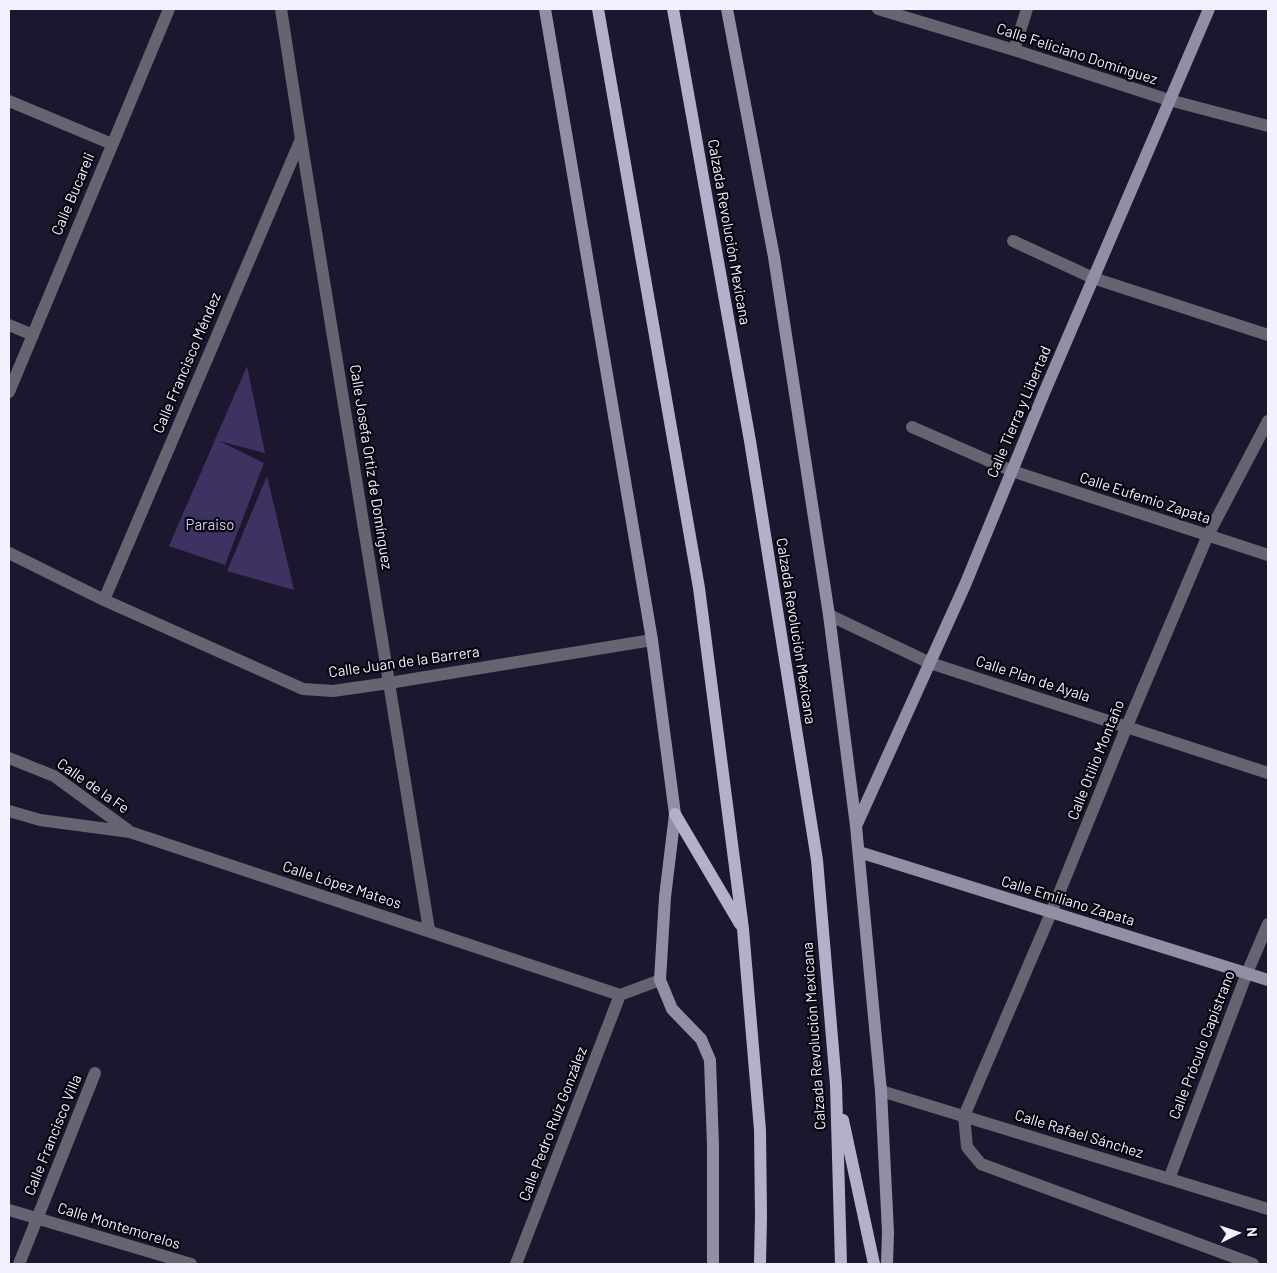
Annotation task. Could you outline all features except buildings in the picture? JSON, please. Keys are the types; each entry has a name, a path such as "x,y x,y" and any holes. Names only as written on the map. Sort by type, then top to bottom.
{"main road":[{"path":"598,9 700,588 743,929 760,1130 760,1264"},
{"name":"Calzada Revolución Mexicana","path":"673,9 750,441 817,860 836,1085 841,1264"},
{"path":"675,814 743,929"},
{"path":"836,1085 874,1264"}],"street":[{"name":"Calle Bucareli","path":"9,392 169,9"},
{"name":"Calle Josefa Ortiz de Domínguez","path":"281,9 429,930"},
{"path":"545,9 652,640 675,814 665,897 660,980 672,1009 701,1039 710,1060 713,1146 713,1264"},
{"path":"727,9 774,257 828,615 856,826 881,1091 888,1264"},
{"name":"Calle Feliciano Domínguez","path":"878,9 1169,100 1268,126"},
{"path":"1014,50 1028,9"},
{"name":"Calle Tierra y Libertad","path":"856,826 965,584 1208,9"},
{"path":"9,101 112,144"},
{"name":"Calle Francisco Méndez","path":"104,600 301,139"},
{"path":"1013,241 1093,278 1268,335"},
{"path":"9,324 33,334"},
{"name":"Calle Otilio Montaño","path":"964,1116 1052,913 1127,726 1208,535 1268,421"},
{"name":"Calle Eufemio Zapata","path":"912,427 1012,471 1268,555"},
{"name":"Calle Juan de la Barrera","path":"9,553 104,600 303,688 333,691 652,640"},
{"name":"Calle Plan de Ayala","path":"828,615 930,662 1268,773"},
{"name":"Calle de la Fe","path":"9,758 54,776 130,832"},
{"name":"Calle López Mateos","path":"9,811 40,820 130,832 620,995"},
{"name":"Calle Emiliano Zapata","path":"859,852 1268,980"},
{"name":"Calle Próculo Capistrano","path":"1169,1179 1247,973 1268,924"},
{"path":"620,995 660,980"},
{"name":"Calle Pedro Ruíz González","path":"516,1264 620,995"},
{"name":"Calle Francisco Villa","path":"19,1264 95,1073"},
{"name":"Calle Rafael Sánchez","path":"881,1091 1268,1209"},
{"path":"964,1116 967,1147 981,1164 1253,1264"},
{"name":"Calle Montemorelos","path":"9,1210 192,1264"}],"green space":[{"name":"Paraiso","path":"247,366 265,453 219,441 264,463 225,565 169,546"},
{"path":"267,476 294,590 227,571"}]}
